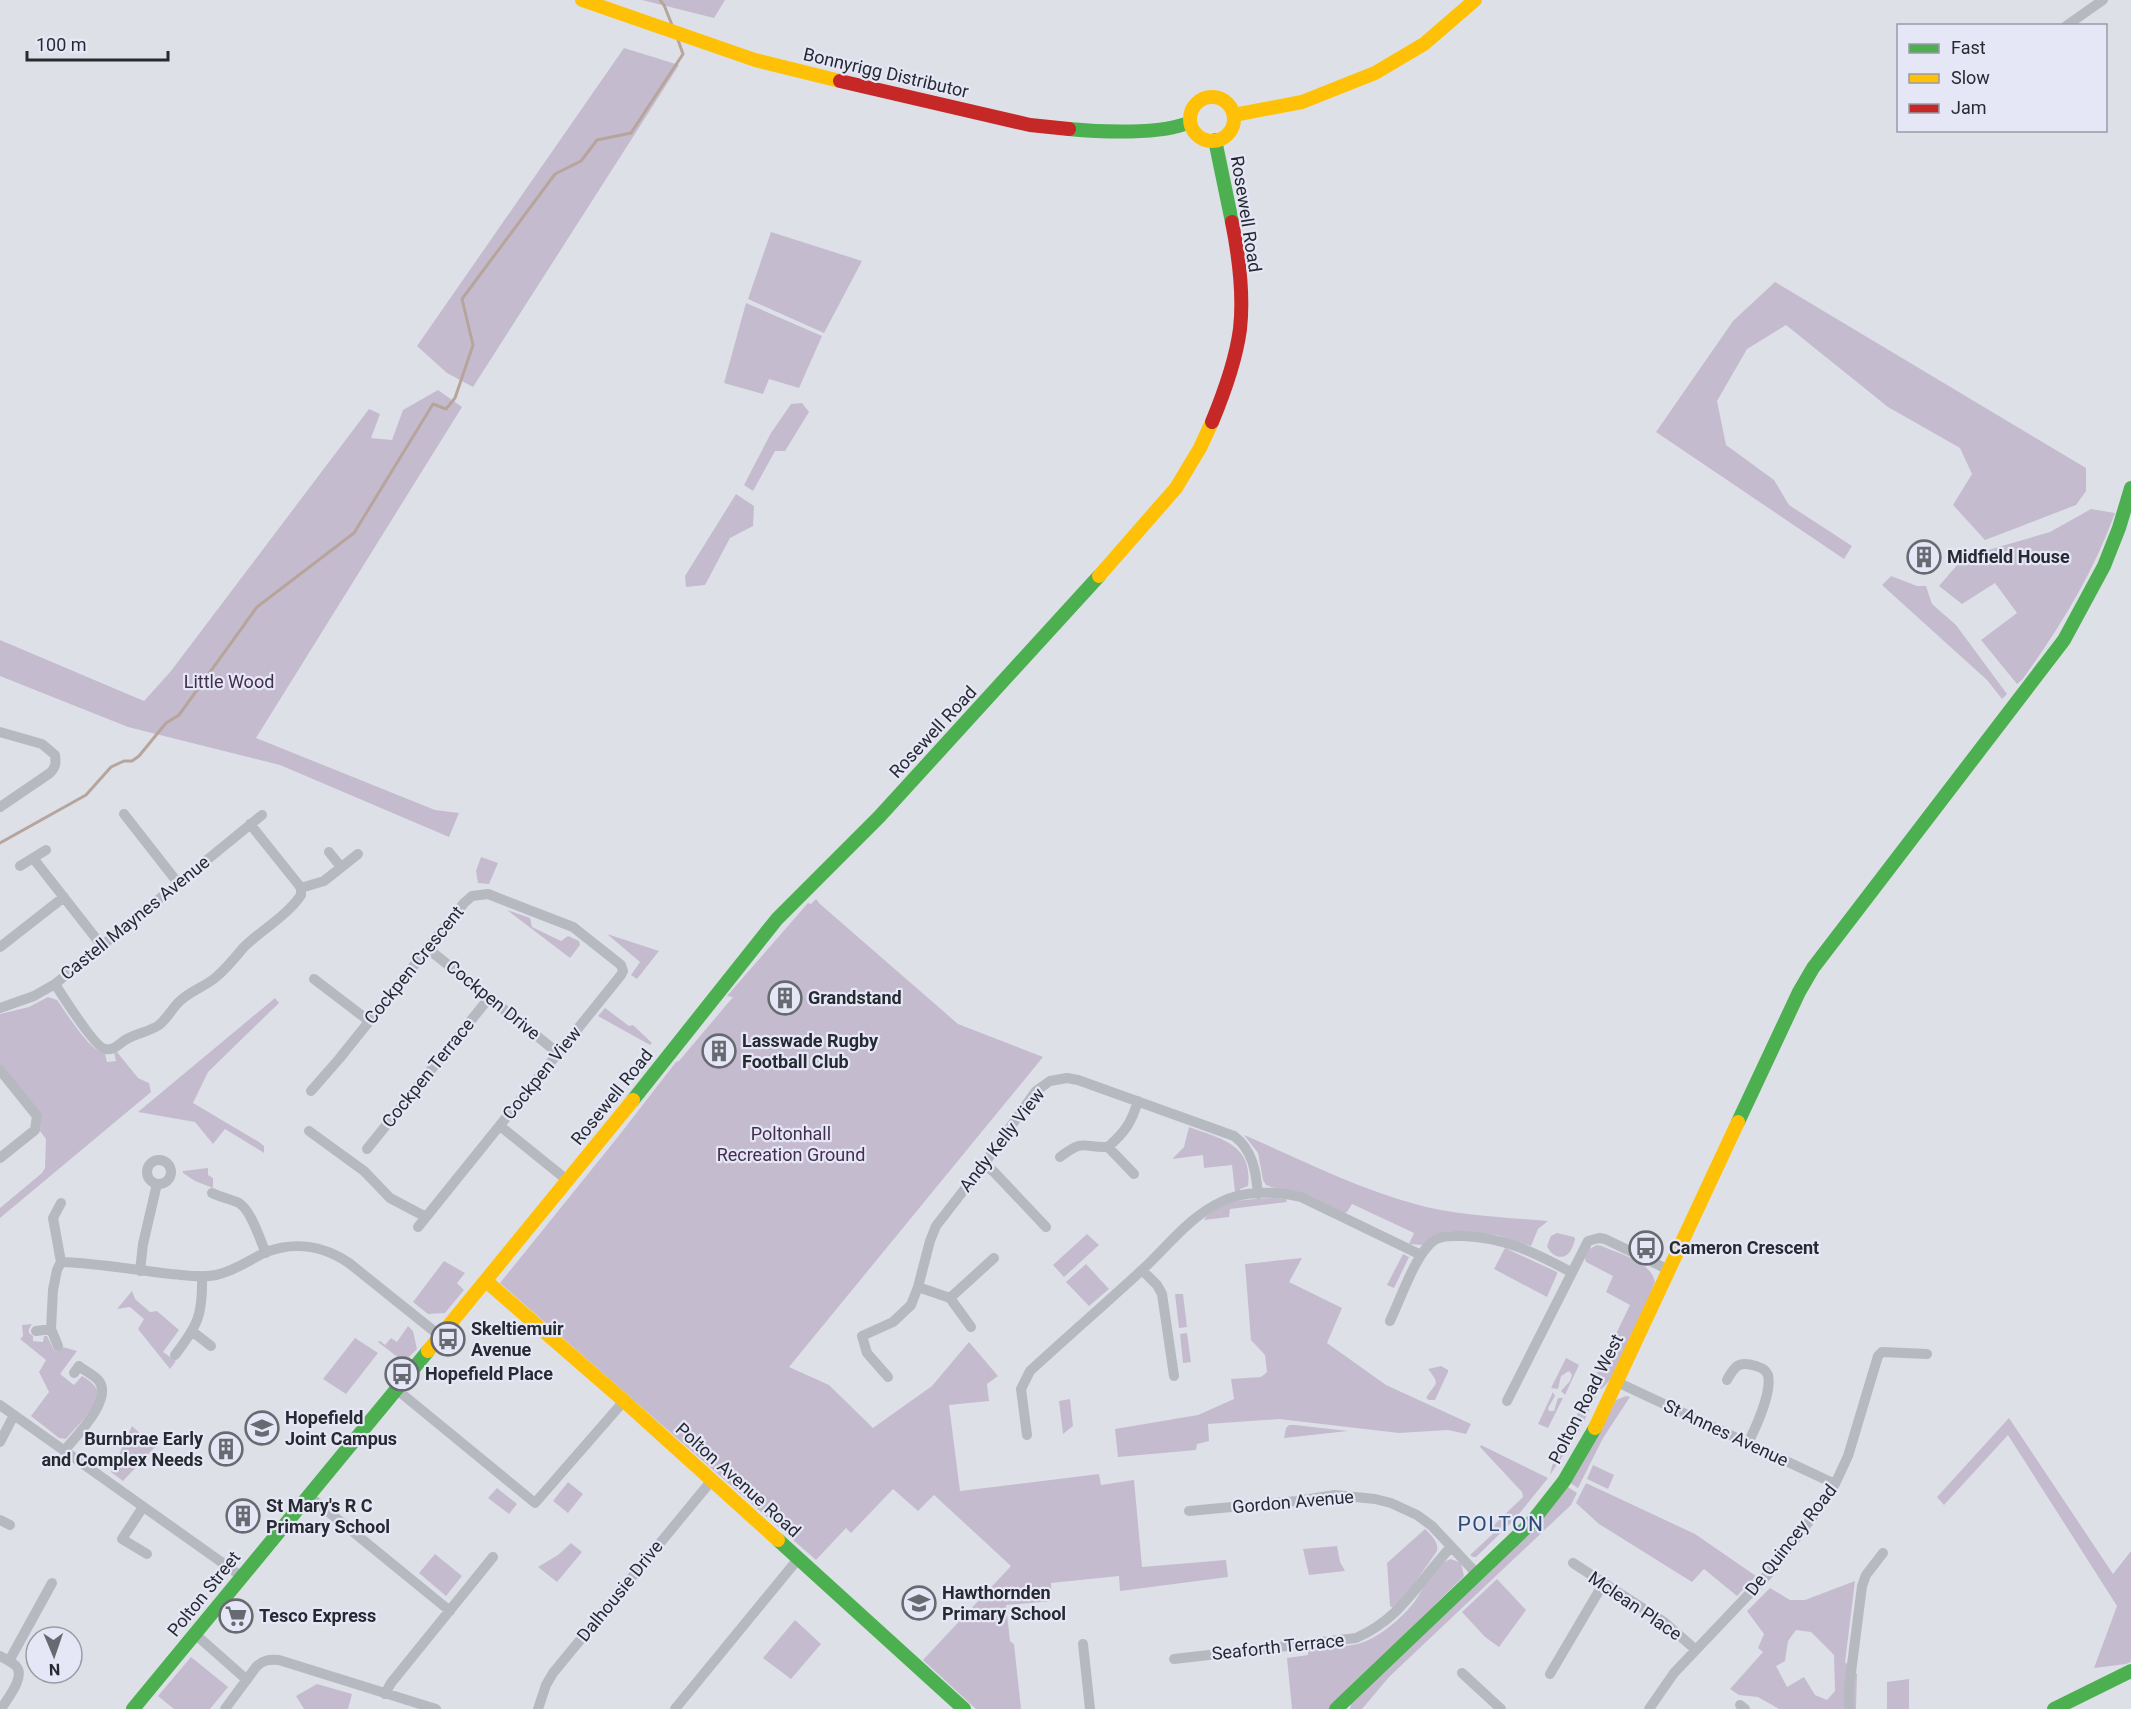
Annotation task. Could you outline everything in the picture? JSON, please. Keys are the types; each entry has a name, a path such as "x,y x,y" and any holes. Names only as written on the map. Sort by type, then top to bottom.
{"main road":[{"name":"Bonnyrigg Distributor","path":"582,0 755,60 937,105 1030,125 1087,131 1143,130 1179,127 1190,122"},
{"path":"1234,115 1302,102 1375,73 1424,44 1475,0"},
{"path":"1205,98 1220,98 1231,108 1234,115 1232,129 1222,138 1215,140 1202,138 1192,128 1190,122 1193,107 1205,98"},
{"name":"Rosewell Road","path":"486,1281 777,919 895,799 1133,539 1176,488 1200,448 1213,419 1233,363 1240,328 1238,249 1215,140"},
{"name":"Polton Road West","path":"1336,1709 1531,1523 1564,1481 1589,1441 1789,1013 1813,968 2064,640 2093,589 2117,537 2131,488"},
{"name":"Polton Street","path":"133,1709 486,1281"},
{"name":"Polton Avenue Road","path":"486,1281 624,1401 964,1709"},
{"path":"2054,1709 2131,1671"}],"street":[{"path":"2069,24 2103,0"},
{"path":"0,732 42,744 55,755 56,762 55,769 50,774 0,807"},
{"path":"124,814 178,883"},
{"name":"Castell Maynes Avenue","path":"0,1008 34,996 54,984 262,815"},
{"path":"54,984 101,1048 107,1050 114,1048 126,1039 157,1027 168,1018 178,1002 229,967 244,947 301,896 301,888 250,824"},
{"path":"20,866 46,850"},
{"path":"329,852 341,867"},
{"path":"301,888 324,881 358,854"},
{"path":"33,858 102,946"},
{"name":"Cockpen Crescent","path":"311,1091 464,903 477,894 488,894 573,927"},
{"path":"0,947 64,897"},
{"name":"Cockpen View","path":"418,1227 621,975 623,971 621,965 573,927"},
{"name":"Cockpen Drive","path":"427,948 558,1053"},
{"path":"314,979 369,1021"},
{"name":"Cockpen Terrace","path":"367,1149 489,998"},
{"path":"0,1070 37,1116 35,1130 0,1158"},
{"name":"Andy Kelly View","path":"888,1377 867,1353 862,1336 893,1322 911,1305 936,1226 984,1164 1036,1090 1050,1081 1066,1078 1078,1080 1234,1137 1242,1142 1251,1156 1258,1194"},
{"path":"1060,1157 1076,1145 1108,1147 1131,1123 1138,1101"},
{"path":"500,1126 567,1180"},
{"path":"309,1131 364,1172 390,1197 426,1217"},
{"path":"1108,1147 1134,1174"},
{"path":"984,1164 1046,1227"},
{"path":"140,1271 143,1244 158,1184"},
{"path":"1027,1435 1022,1389 1030,1371 1205,1210 1230,1198 1281,1192 1301,1197 1421,1255"},
{"path":"212,1193 240,1204 244,1208 266,1252"},
{"path":"1013,1209 1022,1202"},
{"path":"58,1346 51,1329 53,1290 61,1262 50,1217 61,1203"},
{"path":"1390,1320 1421,1255 1435,1239 1443,1237 1489,1238 1506,1241 1572,1272"},
{"path":"1507,1401 1588,1241 1605,1239 1669,1270"},
{"path":"61,1262 202,1276 216,1275 239,1268 266,1252 299,1246 324,1250 336,1254 440,1336"},
{"path":"950,1298 994,1258"},
{"path":"1142,1270 1162,1294 1174,1376"},
{"path":"175,1355 193,1332 198,1321 203,1300 202,1276"},
{"path":"918,1287 950,1298 972,1327"},
{"path":"36,1331 51,1329"},
{"path":"193,1332 211,1346"},
{"name":"De Quincey Road","path":"1652,1708 1674,1673 1769,1573 1835,1484 1848,1456 1878,1356 1882,1352 1927,1354"},
{"path":"1727,1380 1734,1368 1745,1363 1762,1367 1768,1375 1768,1388 1748,1443"},
{"path":"64,1451 101,1403 102,1394 98,1380 80,1366 74,1373"},
{"name":"St Annes Avenue","path":"1617,1382 1835,1484"},
{"path":"396,1389 535,1503 624,1401"},
{"path":"0,1405 241,1576"},
{"path":"0,1442 14,1415"},
{"name":"Dalhousie Drive","path":"538,1709 546,1685 553,1673 712,1480"},
{"name":"Gordon Avenue","path":"1190,1510 1297,1501 1335,1495 1362,1496 1391,1503 1417,1515 1432,1526 1477,1574"},
{"path":"309,1496 450,1611"},
{"path":"143,1507 122,1539 147,1554"},
{"name":"Seaforth Terrace","path":"1174,1659 1356,1638 1376,1628 1412,1597 1431,1568 1451,1547"},
{"path":"1849,1709 1849,1688 1862,1586 1866,1575 1883,1553"},
{"path":"386,1694 391,1683 493,1557"},
{"path":"675,1709 798,1559"},
{"name":"Mclean Place","path":"1573,1563 1664,1622 1696,1650"},
{"path":"1,1709 19,1675 16,1665 4,1658 52,1583"},
{"path":"1550,1674 1603,1584"},
{"path":"195,1634 247,1680"},
{"path":"1083,1644 1090,1709"},
{"path":"225,1709 261,1662 279,1660 436,1709"},
{"path":"1462,1673 1501,1709"}],"green space":[{"path":"642,0 725,0 714,18"},
{"path":"624,48 679,65 473,387 447,373 417,346"},
{"path":"771,232 862,261 824,333 748,299"},
{"path":"1775,282 2086,468 2086,491 2076,505 1985,540 1953,505 1972,474 1960,448 1888,407 1786,325 1747,349 1717,401 1726,445 1774,480 1789,505 1852,546 1844,559 1656,432 1733,321"},
{"path":"746,303 822,336 799,388 769,379 763,394 724,383"},
{"name":"Little Wood","path":"438,390 462,407 256,738 435,810 459,813 449,837 280,765 128,727 0,676 0,640 144,701 171,671 369,409 380,414 371,438 392,440 403,410"},
{"path":"802,403 809,412 785,451 775,451 753,491 744,485 771,433 791,404"},
{"path":"736,494 754,506 753,526 730,538 705,585 686,587 685,576"},
{"path":"2091,509 2115,513 2106,536 2086,579 2062,620 2017,684 1981,640 2017,613 1995,583 1962,604 1939,586 1964,557 2050,532"},
{"path":"1891,576 1917,586 1926,586 1932,604 1956,625 2007,694 2002,699 1987,680 1882,585"},
{"path":"481,857 498,863 489,884 478,883 476,871"},
{"name":"Poltonhall Recreation Ground","path":"816,899 958,1024 1043,1057 789,1367 829,1385 873,1428 932,1386 969,1342 998,1376 987,1384 989,1401 949,1405 960,1491 1099,1474 1101,1485 1134,1480 1142,1567 1226,1560 1228,1577 1120,1591 1119,1576 1051,1583 1052,1601 1006,1605 1010,1641 1014,1644 1021,1709 976,1709 923,1660 1011,1566 934,1495 918,1511 893,1489 851,1533 846,1528 816,1560 500,1283 676,1062 733,997 727,996 808,903 811,904"},
{"path":"507,910 530,918 532,927 561,941 568,936 579,941 580,945 570,958"},
{"path":"607,934 659,951 637,979 631,975 640,962"},
{"path":"48,997 57,1000 85,1039 105,1054 107,1062 116,1061 114,1053 117,1052 138,1078 149,1083 151,1092 0,1218 0,1208 45,1168 46,1139 40,1131 41,1116 0,1066 0,1014 29,1007"},
{"path":"275,998 279,1003 208,1072 193,1103 259,1142 264,1146 264,1153 225,1129 213,1144 195,1122 138,1112"},
{"path":"605,1008 629,1026 633,1025 652,1043 650,1045 598,1016"},
{"path":"1189,1127 1223,1140 1240,1152 1248,1172 1248,1186 1240,1189 1240,1192 1235,1192 1232,1165 1204,1168 1203,1155 1172,1159 1184,1147"},
{"path":"1244,1135 1350,1181 1415,1204 1464,1214 1548,1221 1538,1229 1531,1246 1497,1235 1448,1231 1422,1245 1409,1244 1414,1233 1352,1204 1344,1213 1266,1185 1258,1153"},
{"path":"208,1168 208,1175 213,1178 213,1188 183,1173 183,1171"},
{"path":"1274,1198 1286,1199 1287,1202 1230,1209 1229,1217 1204,1220 1210,1213 1226,1204"},
{"path":"1557,1233 1575,1239 1571,1251 1562,1257 1550,1252 1547,1246 1551,1236"},
{"path":"1087,1234 1099,1245 1064,1277 1053,1265"},
{"path":"1597,1245 1641,1263 1655,1282 1614,1374 1599,1390 1578,1433 1550,1475 1552,1466 1630,1305 1606,1292 1613,1276 1586,1262 1585,1258 1589,1249"},
{"path":"1505,1248 1557,1272 1547,1297 1494,1269"},
{"path":"1403,1254 1409,1257 1394,1288 1387,1285"},
{"path":"1302,1258 1289,1282 1342,1308 1327,1343 1386,1385 1471,1424 1466,1434 1448,1430 1399,1433 1279,1419 1208,1424 1209,1441 1197,1444 1196,1450 1118,1457 1115,1429 1198,1415 1234,1399 1231,1379 1261,1377 1267,1372 1265,1355 1251,1340 1245,1264"},
{"path":"444,1261 465,1273 457,1283 464,1290 445,1313 428,1314 413,1302"},
{"path":"1086,1264 1109,1289 1089,1306 1066,1282"},
{"path":"132,1291 135,1299 150,1312 157,1311 179,1330 163,1352 176,1361 170,1369 138,1329 144,1319 130,1307 117,1309"},
{"path":"1175,1294 1183,1294 1187,1327 1179,1328"},
{"path":"32,1324 29,1333 33,1336 33,1341 43,1342 44,1336 47,1336 54,1350 58,1351 63,1347 77,1351 60,1374 74,1385 82,1376 94,1385 98,1393 98,1398 91,1410 66,1439 59,1438 31,1416 49,1392 39,1372 46,1360 20,1339 23,1336 22,1325"},
{"path":"408,1326 413,1331 417,1349 404,1362 378,1342 385,1345 391,1338 397,1342"},
{"path":"1187,1333 1191,1362 1183,1363 1180,1334"},
{"path":"355,1338 378,1353 346,1394 323,1379"},
{"path":"1566,1358 1579,1365 1565,1395 1561,1391 1570,1381 1572,1375 1569,1371 1561,1376 1558,1389 1551,1388"},
{"path":"1441,1366 1448,1372 1435,1400 1429,1400 1426,1398 1436,1381 1428,1369"},
{"path":"1553,1392 1555,1396 1548,1408 1549,1411 1554,1411 1558,1398 1563,1398 1548,1428 1538,1424"},
{"path":"1626,1396 1630,1397 1603,1438 1578,1488 1570,1483 1616,1400"},
{"path":"1070,1399 1073,1426 1063,1434 1059,1401"},
{"path":"2009,1418 2113,1574 2131,1551 2131,1662 2094,1668 2117,1606 2008,1435 1944,1505 1937,1497"},
{"path":"1289,1425 1295,1425 1348,1431 1284,1438"},
{"path":"132,1426 155,1447 123,1481 111,1472"},
{"path":"1481,1445 1548,1478 1515,1519 1476,1557 1473,1557 1470,1555 1496,1531 1495,1524 1523,1497 1522,1492 1480,1447"},
{"path":"1593,1465 1614,1475 1608,1489 1587,1479"},
{"path":"568,1482 583,1494 568,1513 553,1501"},
{"path":"1586,1483 1695,1534 1756,1576 1737,1596 1704,1569 1692,1582 1599,1524 1576,1503"},
{"path":"1568,1487 1577,1493 1571,1505 1389,1677 1362,1709 1350,1709 1351,1704"},
{"path":"497,1488 517,1504 509,1514 488,1498"},
{"path":"1425,1529 1436,1542 1437,1551 1410,1590 1393,1608 1390,1606 1387,1563"},
{"path":"571,1543 582,1552 557,1582 538,1567 558,1555"},
{"path":"1337,1546 1340,1562 1345,1571 1309,1575 1303,1549"},
{"path":"435,1554 462,1576 446,1596 419,1573"},
{"path":"1451,1559 1461,1563 1464,1576 1329,1709 1292,1709 1287,1658 1308,1655 1308,1648 1351,1645 1378,1635 1405,1613 1434,1571"},
{"path":"1497,1579 1526,1610 1499,1647 1485,1637 1462,1612"},
{"path":"1855,1581 1845,1662 1857,1674 1856,1709 1779,1709 1758,1697 1739,1695 1730,1689 1763,1652 1758,1648 1764,1634 1747,1611 1770,1588 1790,1600 1805,1600","holes":["1796,1630 1811,1632 1834,1655 1835,1691 1827,1700 1815,1695 1804,1677 1787,1687 1776,1666 1785,1661 1788,1641"]},
{"path":"795,1620 821,1644 791,1679 763,1658"},
{"path":"191,1657 228,1687 210,1709 174,1709 158,1696"},
{"path":"1909,1679 1909,1709 1887,1709 1887,1682"},
{"path":"317,1684 352,1694 348,1709 304,1709 296,1696"}],"waterway":[{"path":"660,0 672,25"},
{"path":"0,843 86,795 111,767 124,761 132,761 139,756 166,723 179,715 257,607 354,533 433,404 446,409 455,398 473,345 462,299 555,174 581,161 597,140 631,133 683,54 678,40"}],"traffic: fast":[{"path":"1069,129 1114,132 1148,131 1190,122"},
{"path":"1215,140 1232,222"},
{"path":"1738,1122 1799,992 1813,968 2064,640 2104,566 2131,488"},
{"path":"633,1100 777,919 879,817 1099,576"},
{"path":"133,1709 428,1351"},
{"path":"1336,1709 1531,1523 1564,1481 1595,1428"},
{"path":"778,1540 964,1709"},
{"path":"2054,1709 2131,1671"}],"traffic: slow":[{"path":"582,0 755,60 840,81"},
{"path":"1234,115 1302,102 1375,73 1424,44 1475,0"},
{"path":"1212,97 1227,104 1234,119 1227,134 1212,141 1197,134 1190,119 1197,104 1212,97"},
{"path":"1099,576 1176,488 1200,448 1212,422"},
{"path":"428,1351 633,1100"},
{"path":"1595,1428 1738,1122"},
{"path":"486,1281 778,1540"}],"traffic: jam":[{"path":"840,81 1030,125 1069,129"},
{"path":"1212,422 1236,353 1240,329 1240,276 1232,222"}],"place":[{"name":"Midfield House","path":"1924,557"},
{"name":"Grandstand","path":"785,998"},
{"name":"Lasswade Rugby Football Club","path":"719,1051"},
{"name":"Cameron Crescent","path":"1646,1248"},
{"name":"Skeltiemuir Avenue","path":"448,1339"},
{"name":"Hopefield Place","path":"402,1374"},
{"name":"Hopefield Joint Campus","path":"262,1428"},
{"name":"Burnbrae Early and Complex Needs","path":"226,1449"},
{"name":"St Mary's R C Primary School","path":"243,1516"},
{"name":"Hawthornden Primary School","path":"919,1603"},
{"name":"Tesco Express","path":"236,1616"}],"district":[{"name":"POLTON","path":"1501,1524"}]}
